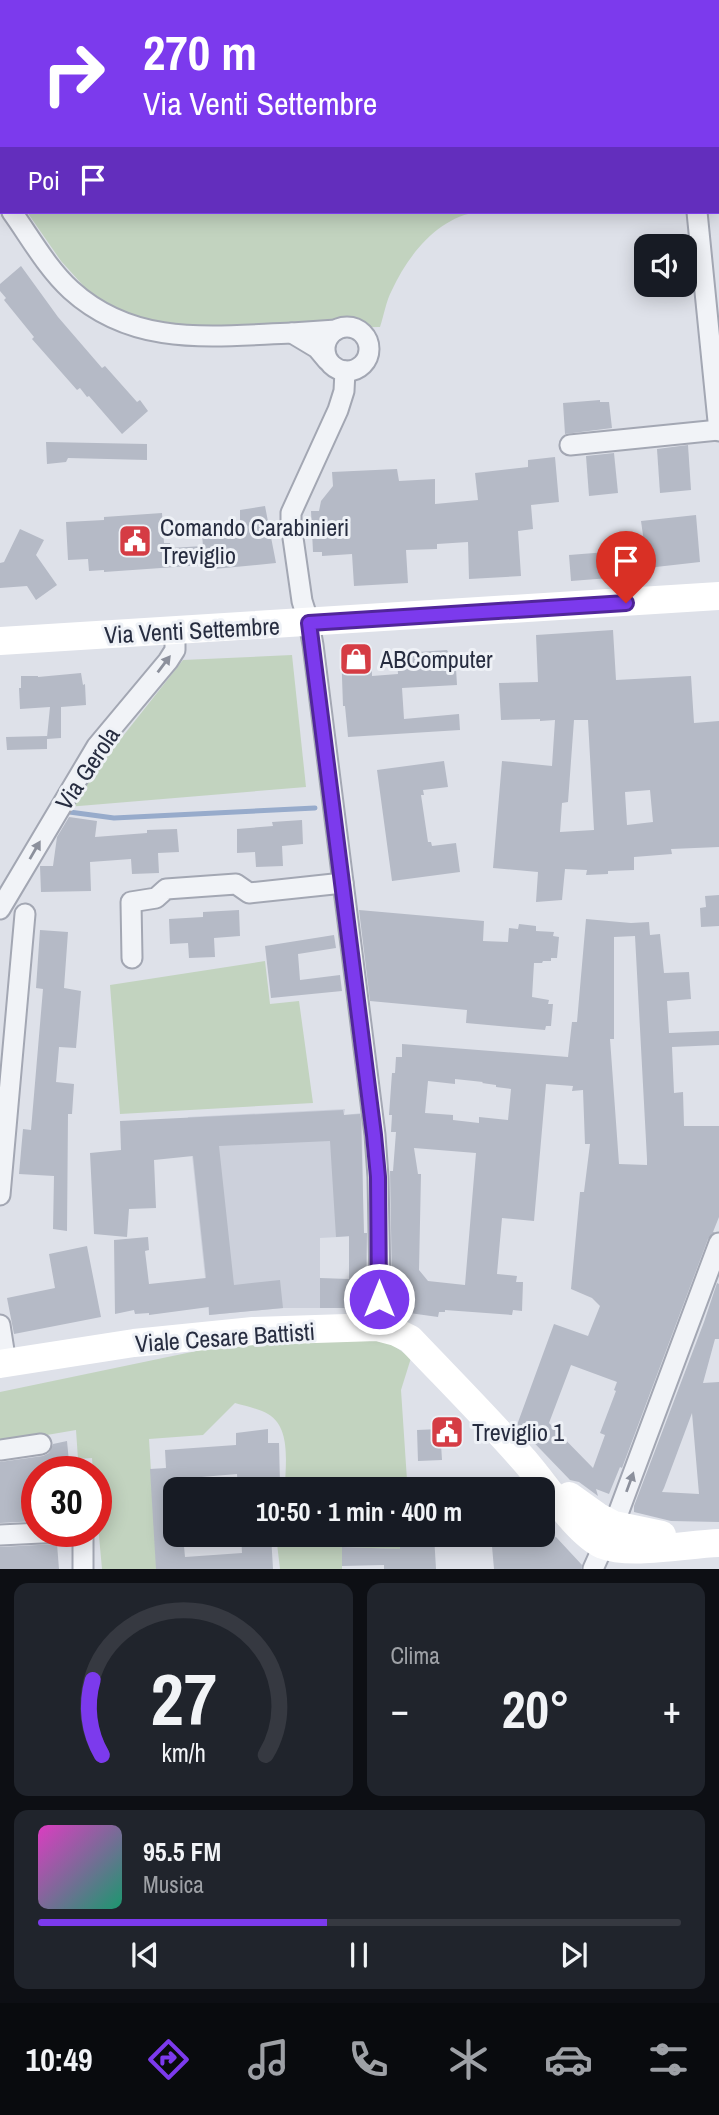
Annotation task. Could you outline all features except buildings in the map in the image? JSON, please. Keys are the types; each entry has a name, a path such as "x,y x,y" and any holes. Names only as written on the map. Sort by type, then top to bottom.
{"street":[{"path":"13,214 69,288 93,307 117,320 161,334 187,337 353,328 368,341 368,356 359,368 338,370 317,348 292,333"},
{"path":"570,445 719,430 713,317 697,214"},
{"path":"327,360 327,340 336,330"},
{"path":"345,371 344,391 338,410 291,513 302,601 309,623 369,1089 378,1177 380,1285 377,1327"},
{"name":"Via Venti Settembre","path":"0,641 719,596"},
{"name":"Via Gerola","path":"0,909 97,747 168,661 174,650 175,631"},
{"path":"132,958 131,902 156,898 166,889 236,884 249,892 344,883"},
{"path":"0,1195 25,914"},
{"path":"713,1543 630,1549 603,1546 719,1243"},
{"path":"0,1325 3,1364"},
{"name":"Viale Cesare Battisti","path":"3,1364 134,1343 254,1331 377,1327 396,1332 410,1339 524,1459 571,1517 603,1546"},
{"path":"0,1450 41,1444"},
{"path":"0,1535 21,1534"},
{"path":"83,1547 83,1569"}],"shaded area":[{"path":"345,1109 344,1115 362,1113 363,1203 355,1203 356,1236 320,1238 320,1308 284,1308 209,1315 188,1117"}],"green space":[{"path":"28,214 469,214 438,229 416,251 390,294 380,327 148,325 99,303 61,261"},
{"path":"292,655 306,787 67,807 183,660"},
{"path":"265,961 270,1004 299,1001 313,1103 120,1114 110,985"},
{"path":"364,1336 390,1343 411,1358 401,1390 407,1477 285,1477 286,1448 276,1420 257,1409 235,1403 203,1435 149,1439 157,1569 102,1569 100,1547 112,1547 112,1456 78,1456 76,1430 0,1443 0,1392 254,1339"},
{"path":"277,1547 342,1547 342,1569 280,1569"},
{"path":"342,1547 400,1547 400,1549"}],"waterway":[{"path":"62,811 114,818 315,808"}],"place":[{"name":"Comando Carabinieri Treviglio","path":"135,541"},
{"name":"ABComputer","path":"356,659"},
{"name":"Treviglio 1","path":"447,1432"}],"route":[{"path":"379,1299 378,1177 374,1135 309,623 626,603"}]}
